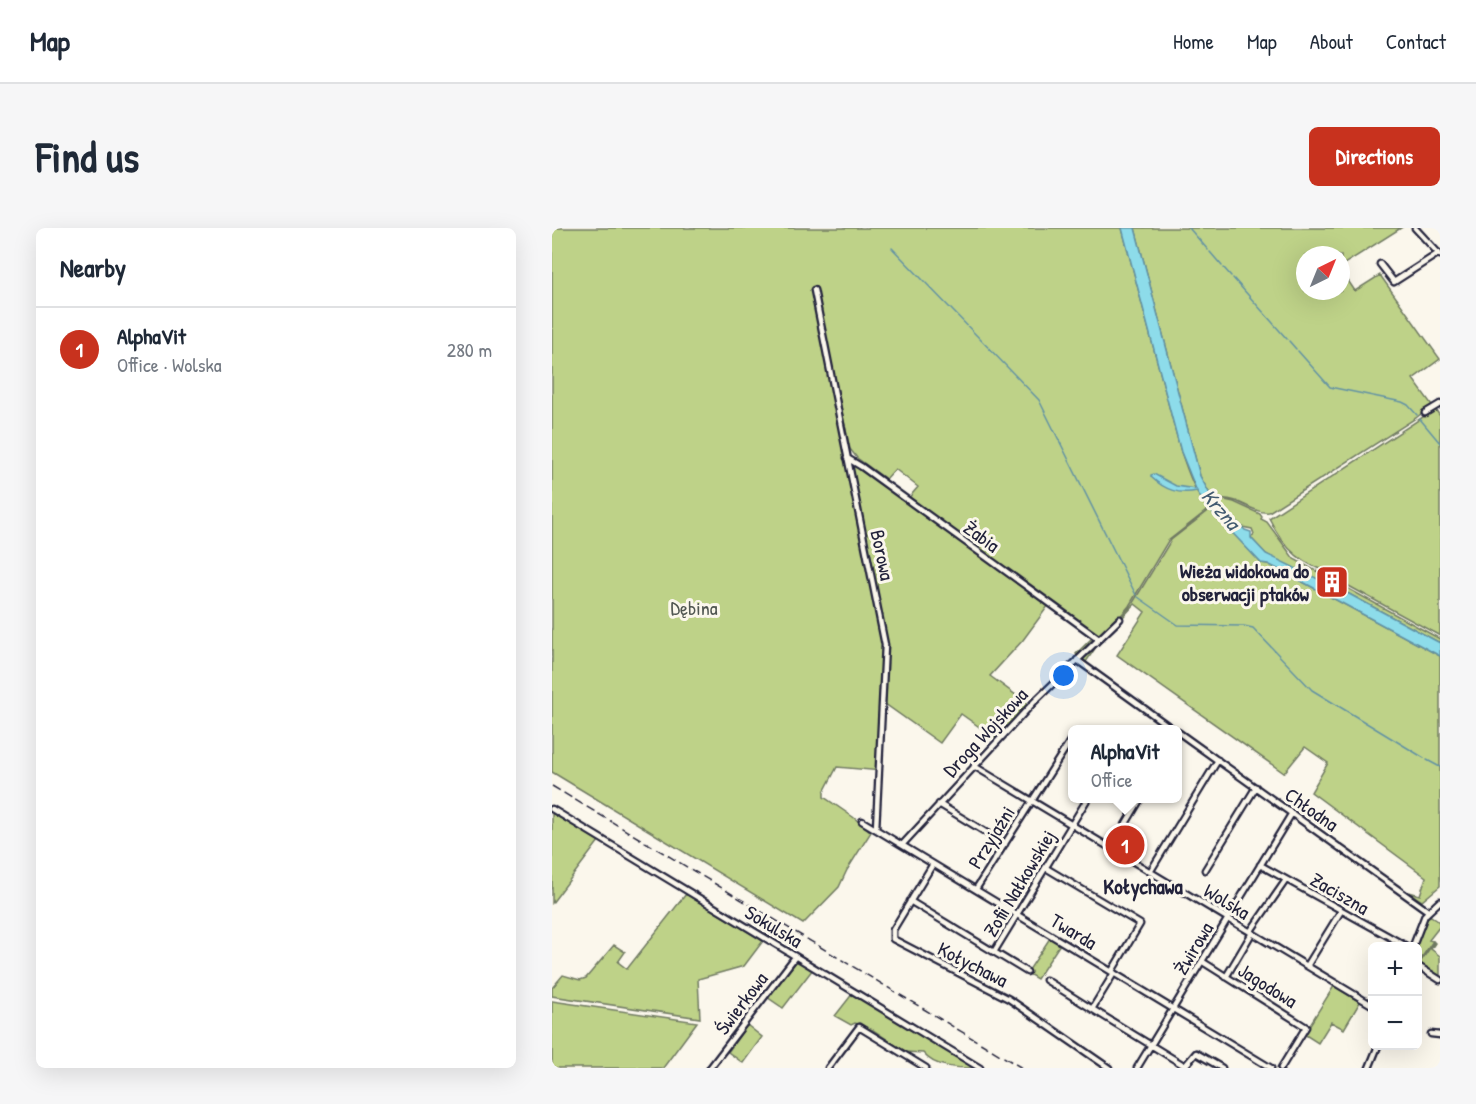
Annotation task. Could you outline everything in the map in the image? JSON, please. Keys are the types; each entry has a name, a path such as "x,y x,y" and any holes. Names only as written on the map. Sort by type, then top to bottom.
{"street":[{"path":"1380,264 1394,282 1439,254 1415,228"},
{"name":"Borowa","path":"814,290 885,645 876,829"},
{"path":"1425,413 1440,404"},
{"name":"Żabia","path":"847,458 1099,639"},
{"name":"Droga Wojskowa","path":"903,845 1035,701 1120,619"},
{"name":"Chłodna","path":"1077,660 1166,725"},
{"name":"Chłodna","path":"1182,737 1428,911"},
{"name":"Przyjaźni","path":"976,889 1068,744"},
{"path":"1150,872 1218,760"},
{"name":"Wolska","path":"974,766 1368,1003"},
{"path":"1205,870 1256,787"},
{"name":"Zofii Nałkowskiej","path":"994,952 1085,803"},
{"path":"1125,825 1138,803"},
{"path":"939,804 1005,844"},
{"name":"Sokulska","path":"552,809 980,1068"},
{"name":"Żwirowa","path":"1137,1068 1292,813"},
{"name":"Twarda","path":"862,821 1271,1068"},
{"name":"Kołychawa","path":"933,864 892,932 894,940 1009,999 1109,1068"},
{"name":"Zaciszna","path":"1260,865 1399,942"},
{"path":"1046,868 1140,924 1092,1009"},
{"path":"1226,977 1251,933 1286,880"},
{"path":"910,901 1027,972"},
{"path":"1414,942 1422,920 1428,911 1440,901"},
{"path":"1307,966 1341,911"},
{"name":"Świerkowa","path":"710,1068 795,957"},
{"name":"Jagodowa","path":"1203,962 1306,1027 1281,1068"},
{"path":"1422,969 1440,980"},
{"path":"1046,980 1185,1066 1196,1053 1214,1066 1222,1068"},
{"path":"829,1067 859,1027 926,1068"},
{"path":"1431,1034 1440,1035"},
{"path":"1370,1068 1377,1050"}],"green space":[{"name":"Dębina","path":"552,228 1122,228 1181,452 1196,489 1210,508 1168,541 1129,606 1112,626 1079,656 1076,654 1093,637 1048,606 1023,640 990,676 1028,704 995,738 961,714 940,743 885,704 882,771 837,767 824,792 824,797 871,832 839,887 803,924 552,772","holes":["815,285 850,449 857,458 886,479 895,469 918,487 906,501 850,461"]},
{"path":"1135,228 1401,228 1350,260 1350,246 1296,246 1296,300 1350,300 1350,284 1355,291 1380,275 1440,359 1413,379 1432,405 1416,418 1269,512 1257,511 1234,500 1221,499 1218,503 1212,498 1200,476"},
{"path":"1435,409 1440,416 1440,636 1347,585 1337,576 1305,562 1289,549 1269,518"},
{"path":"1225,500 1260,514 1261,519 1267,522 1294,559 1440,639 1440,643 1349,594 1266,554 1251,538 1254,534 1252,529 1242,527 1218,503"},
{"path":"1211,509 1261,563 1268,564 1301,581 1440,656 1440,886 1422,901 1409,892 1420,895 1426,877 1311,792 1328,763 1305,747 1284,773 1117,655 1145,612 1135,604 1098,644 1086,662 1082,659 1131,606 1171,540"},
{"path":"552,813 599,841 552,903"},
{"path":"686,894 763,941 744,966 698,979 700,1018 552,996 552,988 563,975 580,980 586,978 614,945 625,952 618,962 627,969"},
{"path":"1431,916 1439,922 1440,926 1429,940 1433,941 1422,957 1422,942 1417,942 1426,917"},
{"path":"1050,938 1060,944 1037,979 1027,973"},
{"path":"1434,942 1431,949 1440,956 1440,978 1422,966 1422,960"},
{"path":"799,961 813,969 783,1008 767,997"},
{"path":"1334,986 1360,1002 1344,1029 1331,1022 1318,1043 1304,1034"},
{"path":"853,993 978,1068 940,1064 923,1053 906,1052 873,1030 855,1023 851,1025 835,1016"},
{"path":"552,1001 697,1022 663,1068 552,1068"},
{"path":"747,1025 762,1037 743,1063 728,1052"}],"water":[{"name":"Krzna","path":"1122,228 1135,228 1200,476 1212,498 1245,530 1251,532 1251,538 1266,554 1349,594 1440,643 1440,656 1301,581 1268,564 1261,563 1203,502 1197,491 1172,490 1151,477 1154,474 1176,486 1196,489 1181,452"}],"waterway":[{"path":"1189,228 1208,250"},
{"path":"892,248 1039,400 1136,595"},
{"path":"1210,252 1222,266"},
{"path":"1224,268 1231,276"},
{"path":"1233,278 1287,339"},
{"path":"1289,341 1296,349"},
{"path":"1298,351 1330,387 1402,402 1417,415"},
{"path":"1420,419 1440,443"},
{"path":"1138,597 1178,625 1253,628 1312,690 1424,758"},
{"path":"1427,760 1440,767"}],"railway":[{"path":"552,786 1022,1068"}],"place":[{"name":"Wieża widokowa do obserwacji ptaków","path":"1332,582"},
{"name":"AlphaVit","path":"1125,845"}],"district":[{"name":"Kołychawa","path":"1143,886"}]}
